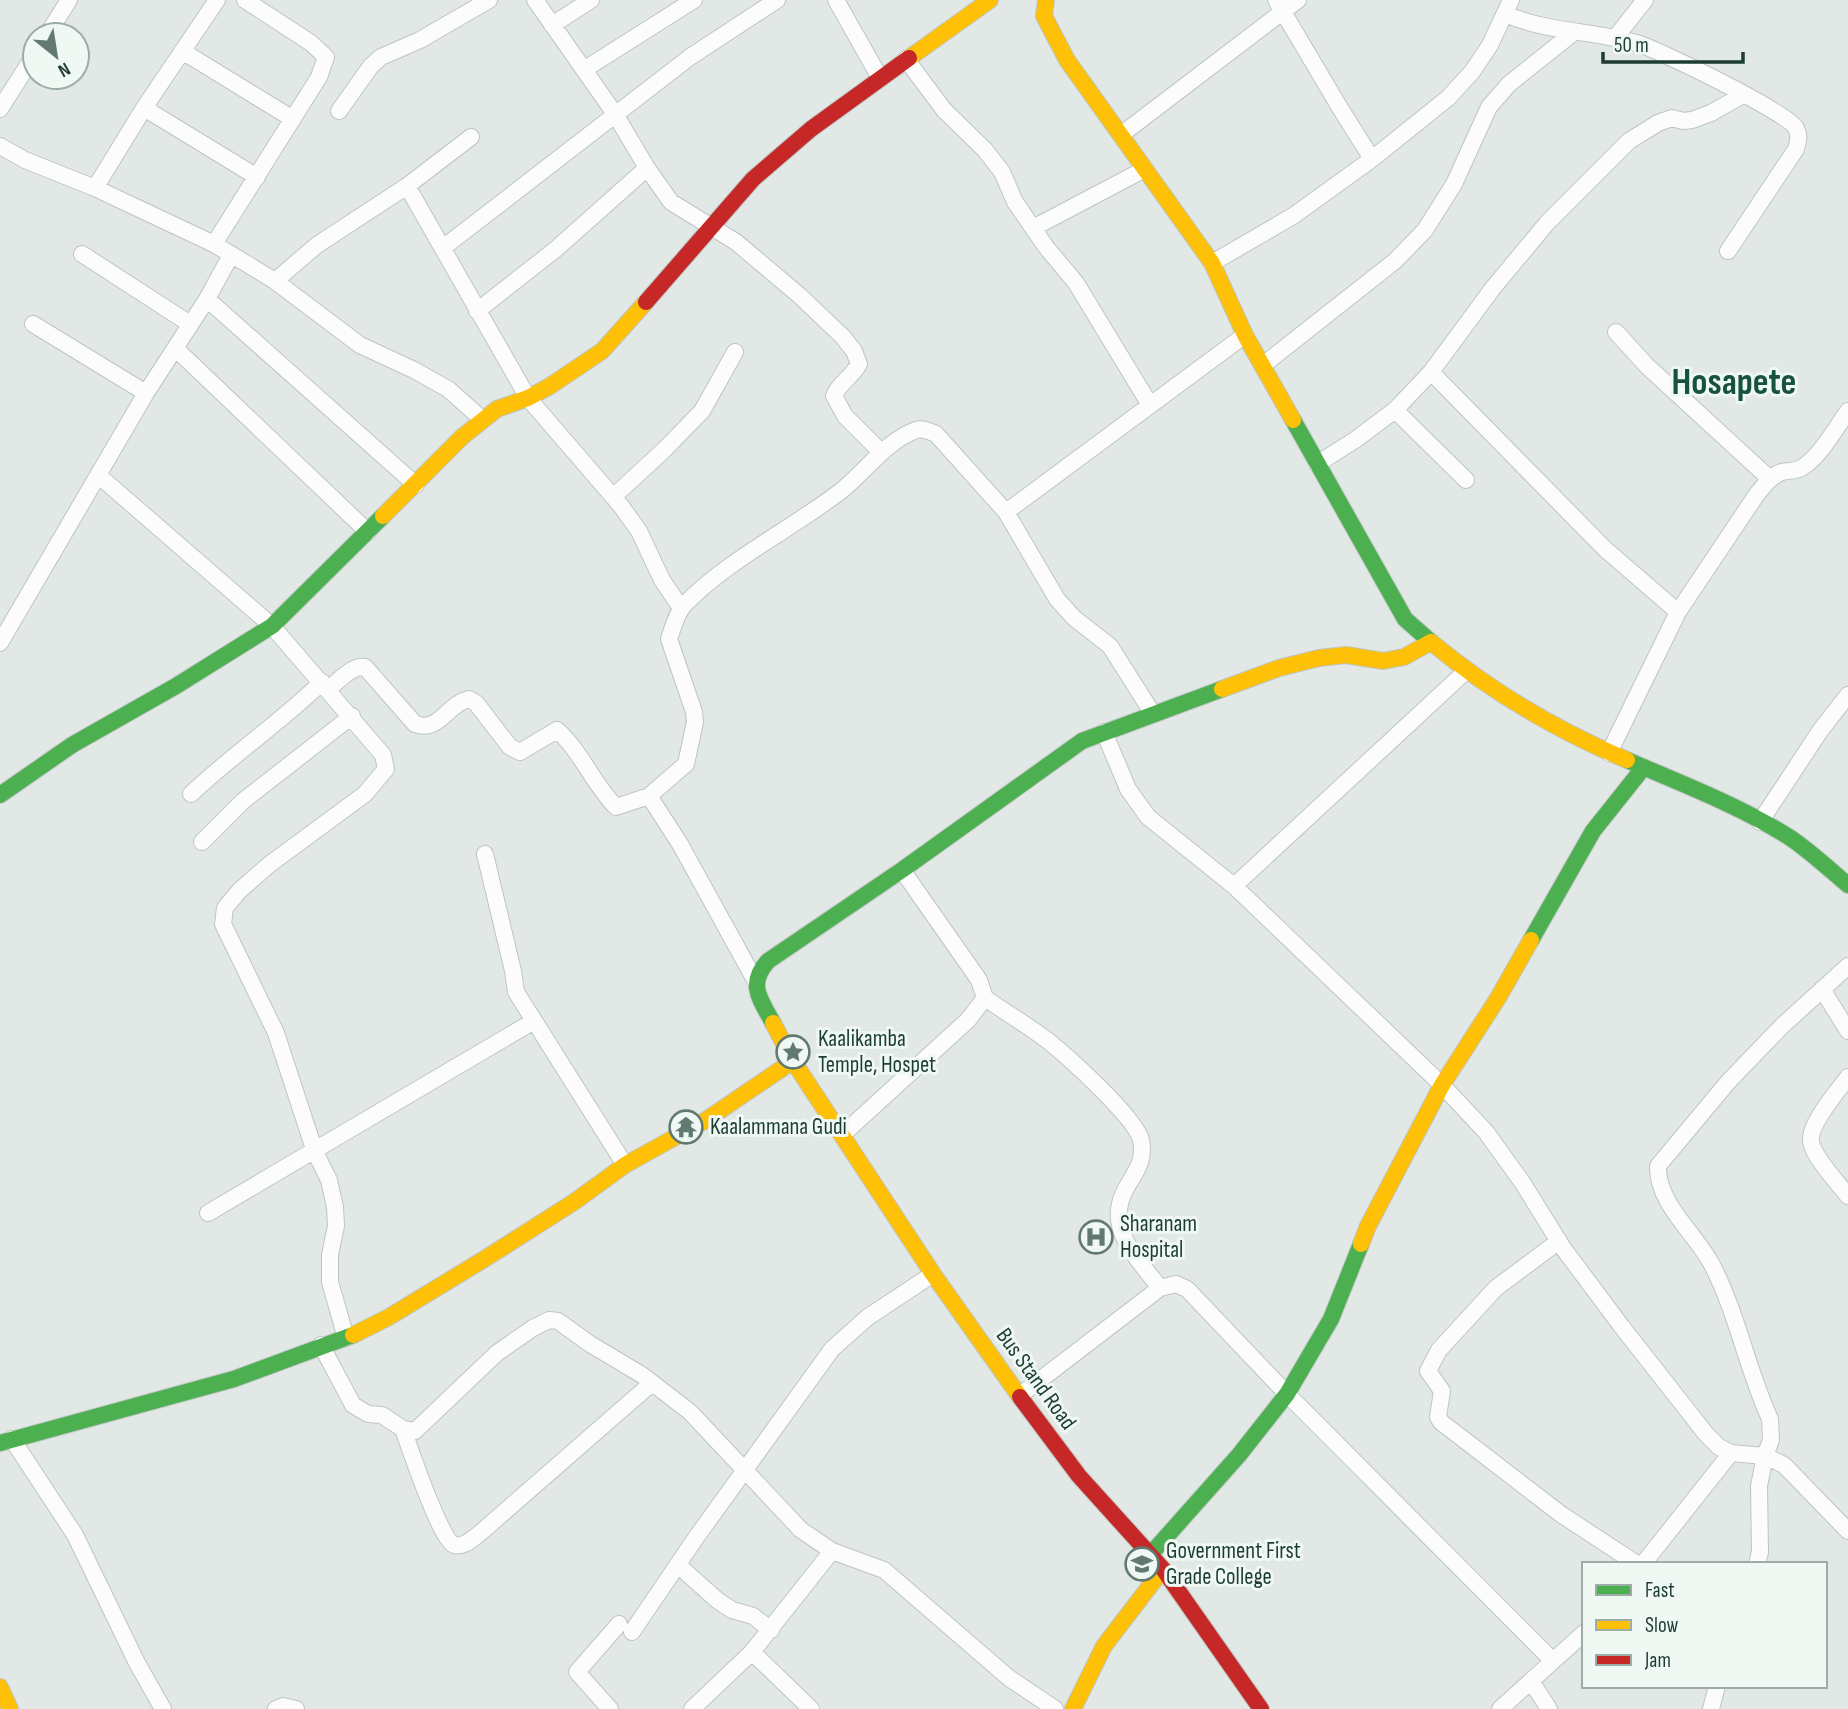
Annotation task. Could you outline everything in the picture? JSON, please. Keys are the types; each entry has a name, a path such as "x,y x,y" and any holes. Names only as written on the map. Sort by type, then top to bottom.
{"street":[{"path":"56,21 69,0"},
{"path":"95,188 144,108 217,0"},
{"path":"214,244 319,77 326,57 311,43 245,0"},
{"path":"339,111 370,66 381,57 420,40 489,0"},
{"path":"536,0 585,69 671,202 736,242 819,313 854,351 859,364 855,373 840,385 834,396 845,416 881,452"},
{"path":"552,25 591,0"},
{"path":"585,69 694,0"},
{"path":"444,247 690,57 776,0"},
{"path":"836,0 880,78"},
{"path":"0,795 72,745 176,686 272,626 462,437 497,408 528,398 602,351 753,180 811,129 990,0"},
{"path":"1027,0 1045,8 1067,60 1212,263 1245,335 1405,619 1465,672 1609,753 1696,788 1790,838 1848,885"},
{"path":"1122,134 1280,5 1298,0"},
{"path":"1615,38 1645,0"},
{"path":"1280,5 1312,63 1373,159"},
{"path":"1212,263 1293,216 1373,159 1448,98 1472,72 1490,46 1508,7 1527,23 1640,44 1785,117 1796,127 1799,138 1796,149 1728,251"},
{"path":"1263,365 1395,261 1413,243 1425,230 1454,184 1489,107 1509,84 1573,33"},
{"path":"182,51 292,119"},
{"path":"906,59 944,110 985,150 1002,172 1015,202 1046,247 1076,283 1150,405"},
{"path":"0,109 21,76"},
{"path":"1317,464 1395,410 1431,372 1493,288 1547,223 1629,141 1658,123 1672,118 1692,120 1712,113 1743,95"},
{"path":"144,108 257,177"},
{"path":"275,281 317,246 407,186 471,137"},
{"path":"0,146 25,160 95,188 214,244 275,281 360,345 449,389 483,420"},
{"path":"477,311 556,249 647,168"},
{"path":"1033,228 1145,169"},
{"path":"407,186 528,398 639,531 662,580 681,608"},
{"path":"82,254 190,324"},
{"path":"0,643 146,393 207,299 231,255"},
{"path":"207,299 416,485"},
{"path":"33,324 146,393"},
{"path":"1616,332 1647,366 1770,479"},
{"path":"1006,512 1245,335"},
{"path":"176,349 368,532"},
{"path":"613,497 702,411 734,352"},
{"path":"1431,372 1605,549 1678,612"},
{"path":"1395,410 1466,480"},
{"path":"1609,753 1678,612 1770,479 1781,472 1804,467 1848,411"},
{"path":"191,794 214,771 297,706 325,685 359,666 365,667 415,724 424,728 432,725 461,701 469,699 510,747 520,752 557,730 566,737 616,807 649,796 686,764 695,722 669,639 681,608 732,565 793,526 843,489 881,452 914,431 924,429 936,434 1006,512 1057,599 1074,618 1110,646 1153,714"},
{"path":"98,475 272,626 383,755 386,769 365,794 270,864 239,891 222,916 223,924 276,1033 315,1152 329,1180 336,1226 330,1255 330,1282 346,1338"},
{"path":"756,982 759,971 768,961 902,870 1082,741 1279,668 1319,658 1346,655 1383,661 1405,657 1431,642"},
{"path":"1234,886 1465,672"},
{"path":"1759,822 1820,731 1848,695"},
{"path":"202,842 243,802 352,716"},
{"path":"1104,732 1128,789 1148,817 1234,886 1442,1085 1486,1132 1604,1304 1706,1434 1719,1447 1731,1452 1765,1456 1784,1465 1848,1531"},
{"path":"1150,1555 1239,1455 1287,1394 1331,1319 1368,1226 1442,1085 1498,998 1593,831 1644,767"},
{"path":"649,796 680,844 756,982"},
{"path":"485,854 516,992 625,1165"},
{"path":"902,870 979,980 985,998 1048,1041 1127,1114 1142,1142 1141,1162 1119,1203 1121,1225 1128,1245 1160,1288"},
{"path":"1758,1562 1760,1552 1759,1486 1771,1440 1770,1419 1711,1262 1662,1188 1658,1166 1728,1082 1782,1026 1848,966"},
{"name":"Bus Stand Road","path":"756,982 758,996 793,1061 933,1274 1079,1476 1163,1569 1261,1709"},
{"path":"1822,989 1848,1031"},
{"path":"842,1135 968,1020 985,998"},
{"path":"208,1213 534,1021"},
{"path":"163,1709 137,1663 75,1535 6,1441 233,1379 346,1338 389,1317 486,1258 625,1165 706,1120 793,1061"},
{"path":"1848,1077 1813,1126 1811,1142 1816,1154 1848,1196"},
{"path":"1559,1241 1496,1288 1439,1350 1428,1370 1442,1391 1438,1417 1536,1496 1634,1562"},
{"path":"610,1709 577,1672 626,1628 678,1565 832,1349 868,1317 933,1274"},
{"path":"1019,1396 1160,1288 1176,1284 1187,1289 1287,1394 1552,1660"},
{"path":"321,1345 353,1405 368,1414 387,1417 410,1432 420,1429 497,1353 533,1328 549,1320 558,1321 652,1383 690,1412 801,1530 832,1551 884,1570 1009,1678 1055,1709"},
{"path":"403,1429 419,1477 441,1525 449,1541 460,1545 479,1534 652,1383"},
{"path":"1645,1562 1731,1452"},
{"path":"701,1707 771,1630 832,1551"},
{"path":"678,1565 717,1600 732,1610 753,1616 771,1630"},
{"path":"1073,1709 1104,1646 1163,1569"},
{"path":"1500,1709 1582,1635"},
{"path":"752,1652 811,1709"},
{"path":"1531,1681 1549,1709"},
{"path":"0,1687 10,1709"},
{"path":"1712,1709 1717,1688"},
{"path":"276,1709 283,1706 296,1709"}],"traffic: fast":[{"path":"1293,420 1405,619 1431,642"},
{"path":"0,795 72,745 176,686 272,626 383,516"},
{"path":"773,1023 760,999 757,984 758,977 768,961 902,870 1082,741 1222,689"},
{"path":"1627,760 1770,825 1804,848 1848,885"},
{"path":"1531,940 1593,831 1644,767"},
{"path":"1150,1555 1239,1455 1287,1394 1331,1319 1361,1244"},
{"path":"0,1443 234,1379 353,1335"}],"traffic: slow":[{"path":"909,58 990,0"},
{"path":"1046,0 1044,16 1067,60 1212,263 1245,335 1293,420"},
{"path":"383,516 462,437 497,409 528,398 550,386 602,351 646,302"},
{"path":"1222,689 1279,668 1319,658 1346,655 1383,661 1404,657 1431,642 1524,708 1627,760"},
{"path":"1361,1244 1442,1085 1498,998 1531,940"},
{"path":"773,1023 793,1061 933,1274 1020,1397"},
{"path":"353,1335 389,1317 486,1258 574,1202 625,1165 706,1120 793,1061"},
{"path":"1073,1709 1104,1646 1163,1569"},
{"path":"0,1687 10,1709"}],"traffic: jam":[{"path":"646,302 753,179 811,129 909,58"},
{"path":"1020,1397 1079,1476 1163,1569 1261,1709"}],"place":[{"name":"Kaalikamba Temple, Hospet","path":"793,1052"},
{"name":"Kaalammana Gudi","path":"686,1127"},
{"name":"Sharanam Hospital","path":"1096,1237"},
{"name":"Government First Grade College","path":"1142,1564"}],"district":[{"name":"Hosapete","path":"1734,383"}]}
